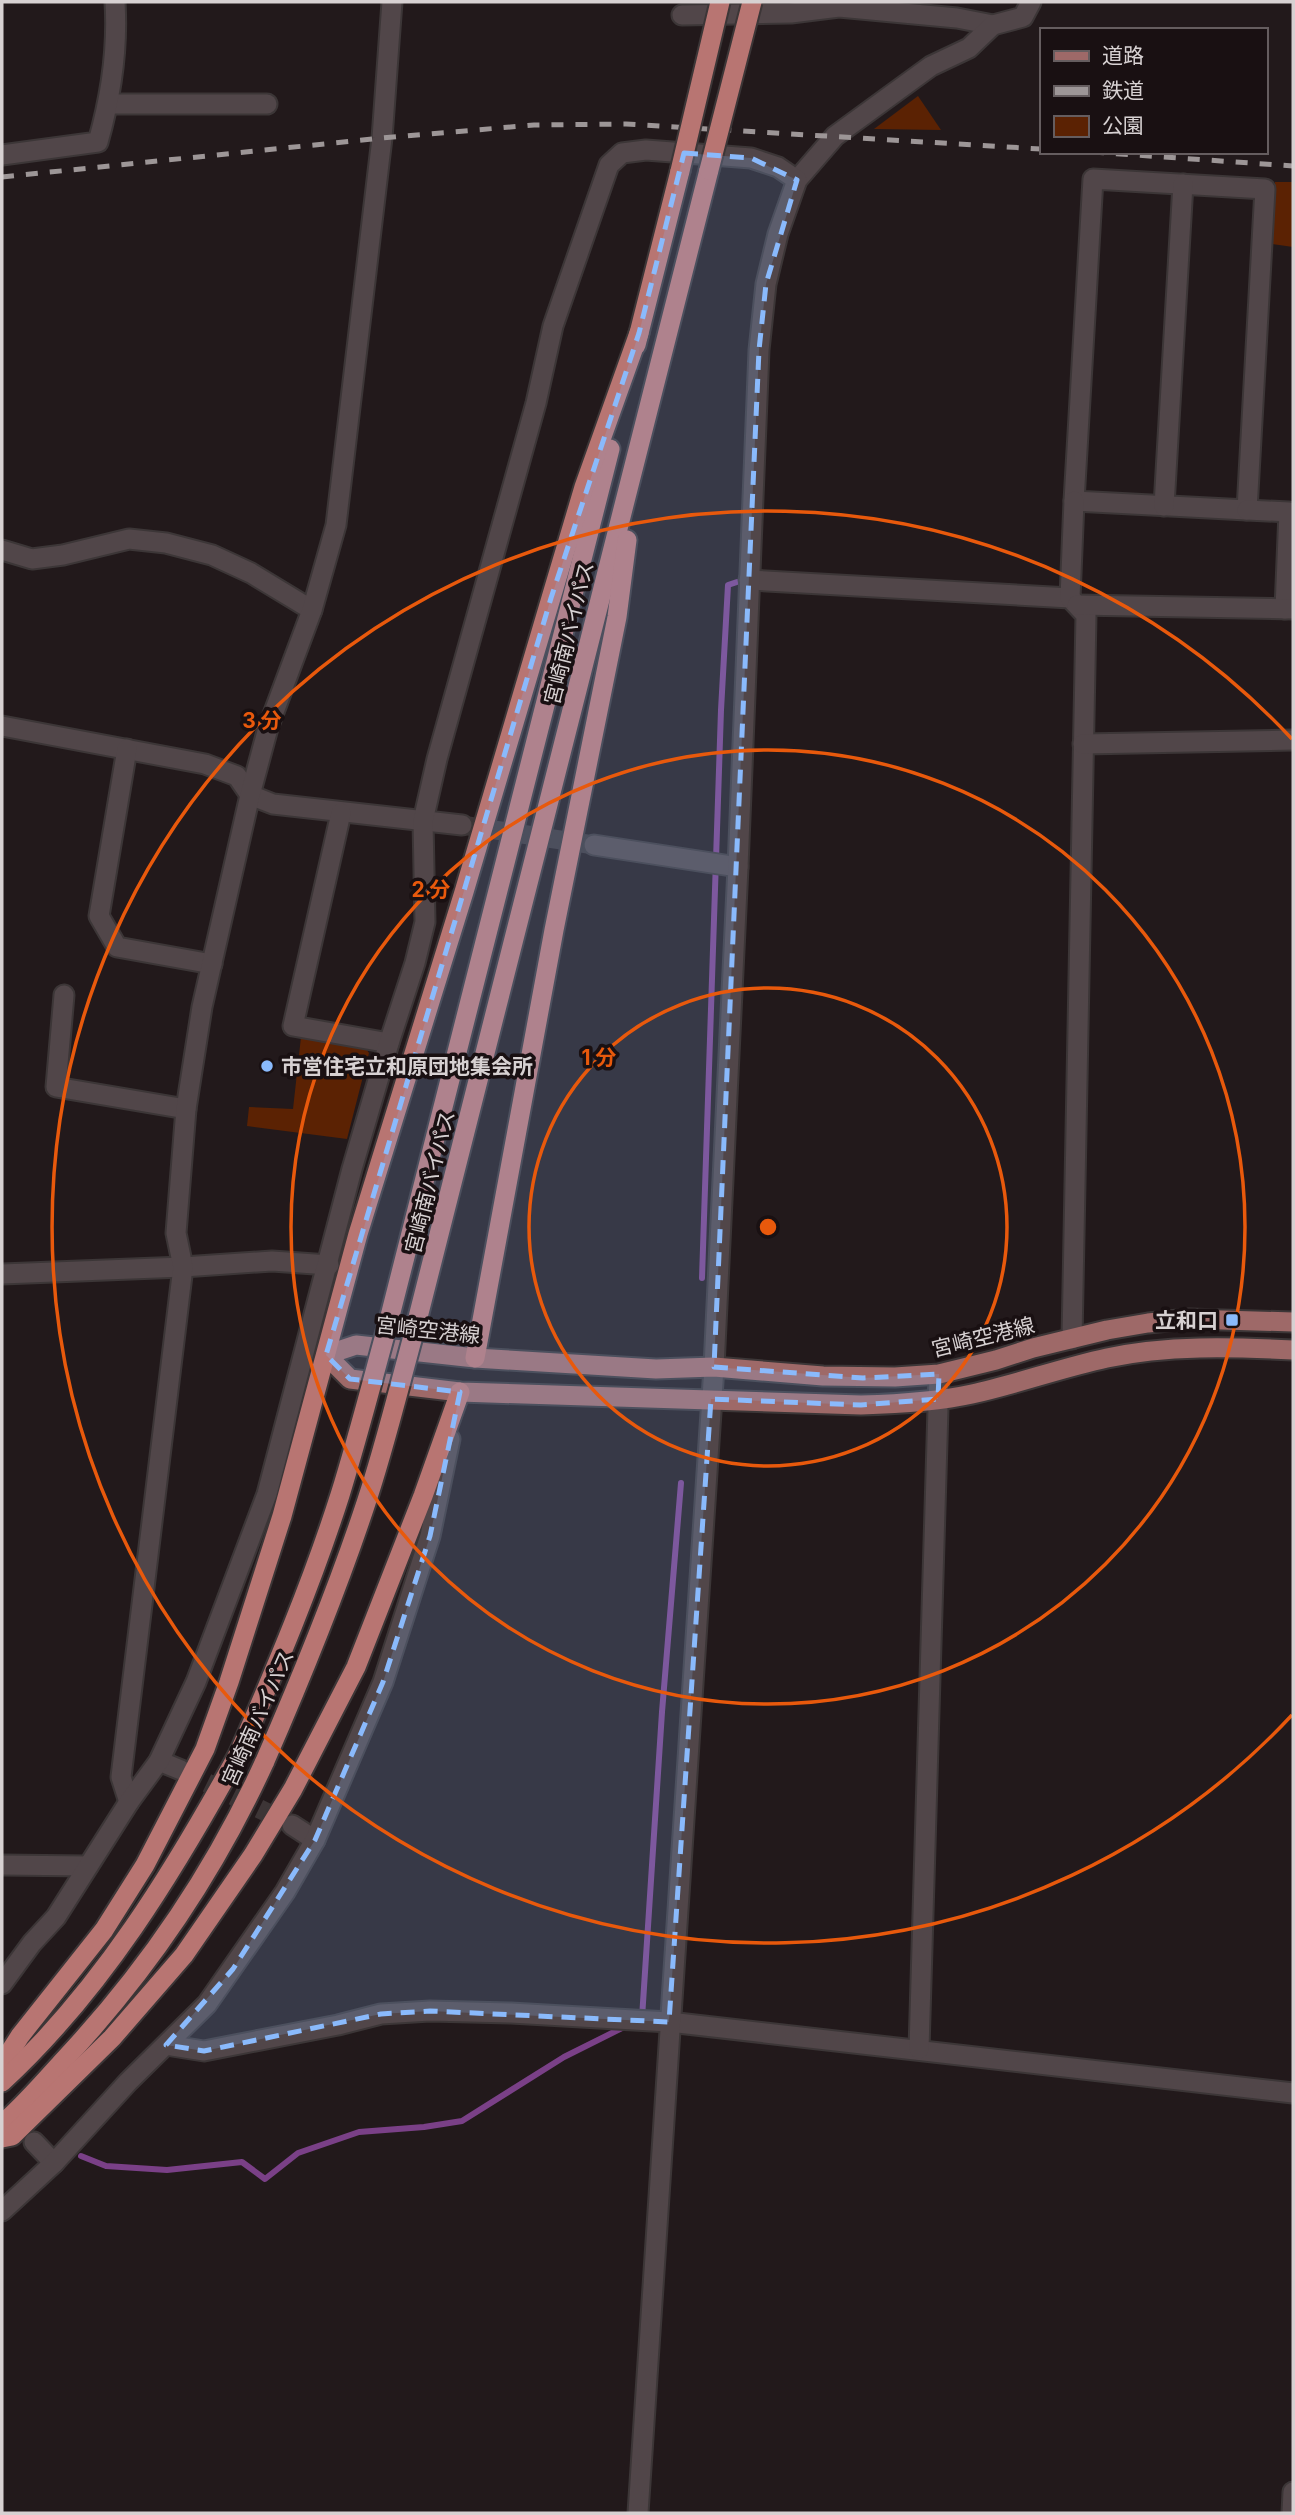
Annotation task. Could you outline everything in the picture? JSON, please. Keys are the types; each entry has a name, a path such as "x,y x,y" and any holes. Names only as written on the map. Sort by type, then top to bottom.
{"highway":[{"name":"宮崎南バイパス","path":"2,2082 54,2029 125,1941 188,1844 239,1753 310,1582 340,1495 389,1320 680,171 720,2"},
{"name":"宮崎南バイパス","path":"2,2124 91,2031 151,1959 243,1810 303,1675 341,1576 367,1502 415,1329 752,2"},
{"path":"2,2064 20,2036 104,1930 145,1865 205,1749 282,1516 388,1131 468,879 577,512 639,333"},
{"path":"475,1358 554,930 618,617 642,439"},
{"path":"2,2138 12,2136 112,2038 184,1955 253,1855 293,1789 356,1667 423,1496 460,1392"}],"main road":[{"name":"宮崎空港線","path":"326,1355 356,1345 475,1358 656,1369 714,1367 849,1377 939,1374 1107,1330 1189,1319 1293,1322"},
{"path":"326,1355 350,1379 460,1392 861,1405 971,1394 1108,1358 1142,1353 1200,1348 1293,1350"},
{"path":"519,1393 523,1361"}],"street":[{"path":"2,155 98,142 109,104 117,34 115,2"},
{"path":"129,1802 121,1777 183,1267 176,1233 186,1108 202,1007 250,795 268,728 312,610 336,525 382,138 393,2"},
{"path":"682,15 791,13 839,7 957,18 993,25 1023,17 1031,2"},
{"path":"638,2513 714,1367 759,350 766,284 778,234 797,180 835,136 931,66 969,47 993,25"},
{"path":"109,104 267,104"},
{"path":"2,1984 32,1942 56,1916 129,1802 159,1761 196,1682 267,1494 352,1169 425,922 424,821 462,663 536,403 553,326 609,165 622,153 646,150 751,158 778,167 797,180"},
{"path":"1072,1339 1086,615 1074,601 1074,501 1093,179 1265,189 1247,510"},
{"path":"1164,506 1182,184"},
{"path":"749,580 1074,601 1289,609 1289,512 1074,501"},
{"path":"2,550 32,559 63,555 128,539 166,544 212,555 251,573 312,610"},
{"path":"2,726 205,764 237,776 250,795 273,804 462,825"},
{"path":"1083,744 1293,740"},
{"path":"127,749 99,916 117,947 212,964"},
{"path":"341,813 293,1026 389,1043"},
{"path":"593,845 738,867"},
{"path":"64,995 56,1087 186,1108"},
{"path":"2,1274 272,1261 329,1265"},
{"path":"919,2049 939,1374"},
{"path":"2,2211 54,2163 128,2082 207,2004 285,1892 315,1840 383,1682 430,1536 460,1392"},
{"path":"159,1761 181,1770"},
{"path":"292,1825 315,1840"},
{"path":"2,1865 88,1866"},
{"path":"166,2045 204,2051 381,2014 430,2011 669,2022 1293,2093"},
{"path":"34,2142 54,2163"},
{"path":"1292,2513 1293,2492"}],"highlighted area":[{"path":"684,153 751,158 797,180 766,284 759,350 714,1367 863,1378 939,1374 938,1399 861,1405 711,1399 669,2022 430,2011 381,2014 204,2051 166,2045 233,1969 315,1840 383,1682 430,1536 460,1392 350,1379 326,1355 551,598 639,333"}],"green space":[{"path":"918,96 941,130 874,129"},
{"path":"1275,182 1293,182 1293,247 1272,244"},
{"path":"301,1037 364,1046 369,1053 347,1139 247,1126 249,1107 293,1109"}],"waterway":[{"path":"702,1278 721,710 728,585 737,582"},
{"path":"642,2018 662,1712 681,1483"},
{"path":"81,2156 106,2166 167,2170 242,2162 265,2179 298,2153 359,2132 462,2121 564,2057 626,2026"}],"tunnel":[{"path":"462,825 594,845"},
{"path":"181,1770 290,1824"}],"railway":[{"path":"2,177 534,125 626,124 1040,149"},
{"path":"1121,154 1293,166"}],"place":[{"name":"市営住宅立和原団地集会所","path":"267,1066"},
{"name":"立和口","path":"1232,1320"}]}
